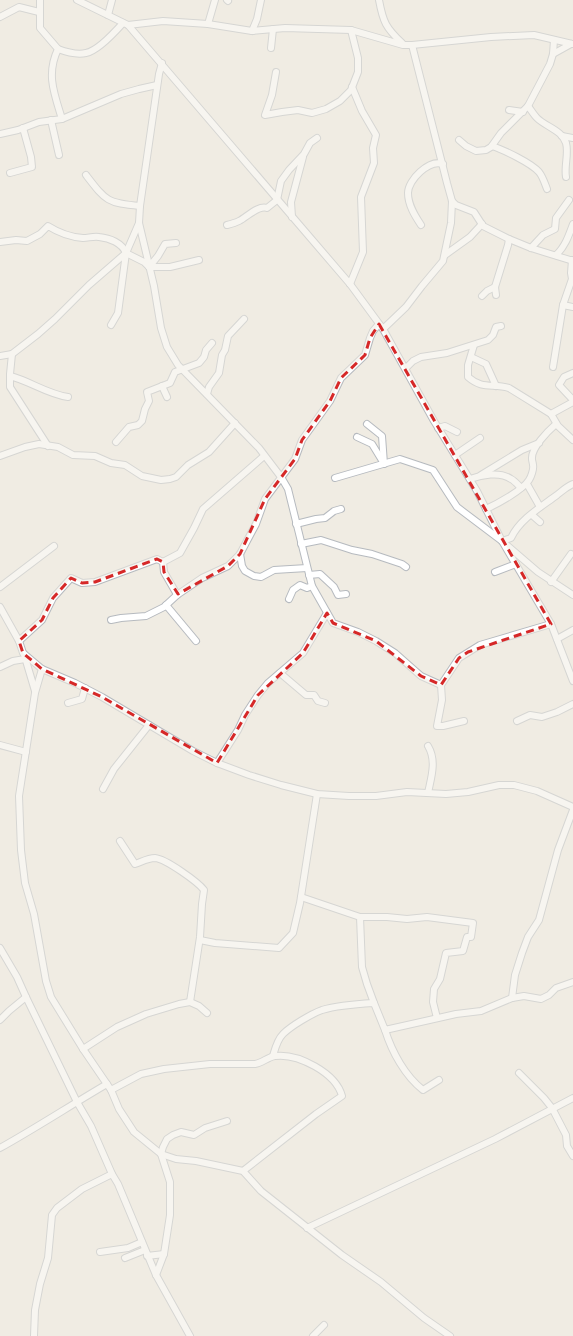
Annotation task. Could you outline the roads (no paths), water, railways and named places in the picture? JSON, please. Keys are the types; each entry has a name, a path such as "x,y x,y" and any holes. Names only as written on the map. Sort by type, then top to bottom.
{"street":[{"path":"40,0 40,28 58,49 67,52 87,53 112,36 126,24 163,21 208,24 252,31 285,28 351,30 403,45 491,37 526,36 542,36 572,44"},
{"path":"77,0 126,24 162,63 350,284 381,326 406,368 438,428 470,479 502,541 551,624 573,681"},
{"path":"108,15 112,0"},
{"path":"208,24 214,0"},
{"path":"252,31 257,19 261,0"},
{"path":"380,0 381,13 388,31 403,45"},
{"path":"0,17 19,7 39,12"},
{"path":"271,48 273,29"},
{"path":"276,72 272,95 265,115 298,110 312,113 326,109 340,101 351,90 358,72 358,58 351,30"},
{"path":"459,140 466,146 476,151 486,150 492,146 501,133 528,106 547,72 553,54 554,40"},
{"path":"553,54 572,44"},
{"path":"111,620 146,616 166,605 177,595 202,578 228,566 240,554 256,524 265,498 295,459 302,440 330,401 341,378 365,355 373,330 381,326 406,307 441,265 445,255 451,223 452,201 446,183 443,164 412,45"},
{"path":"58,49 52,62 52,89 62,119"},
{"path":"111,325 118,313 126,253 138,223 157,85 162,63"},
{"path":"0,134 39,122 62,119 121,94 157,85"},
{"path":"350,284 363,252 361,197 374,163 376,135 362,111 352,87"},
{"path":"528,106 538,119 562,136 566,143 566,177"},
{"path":"508,110 523,112"},
{"path":"51,120 59,155"},
{"path":"10,173 32,167 31,157 23,128"},
{"path":"562,136 573,138"},
{"path":"292,217 291,202 304,154 310,143 317,138"},
{"path":"492,146 507,151 536,169 543,178 547,190"},
{"path":"227,226 238,222 258,209 264,207 267,208 277,200 281,181 304,154"},
{"path":"421,225 412,210 408,191 412,182 423,168 439,162 443,164"},
{"path":"86,175 103,196 110,201 140,206"},
{"path":"531,248 544,235 555,230 556,218 569,200"},
{"path":"452,201 456,205 474,212 482,224 509,239 531,248 573,261 571,273 572,279 564,306 553,367"},
{"path":"138,223 154,286 161,328 168,348 178,365 259,448 281,477 288,489 312,586 326,613 333,623 358,632 376,641 395,653 421,676 442,685"},
{"path":"445,255 470,237 482,224"},
{"path":"556,256 564,246 573,224"},
{"path":"0,242 16,240 28,241 40,234 48,226 63,234 83,238 98,237 112,240 123,246 126,253 144,262 149,268"},
{"path":"496,295 495,288 509,239"},
{"path":"149,268 165,244 176,244"},
{"path":"0,356 12,354 22,347 55,319 89,285 126,253"},
{"path":"149,268 170,266 199,260"},
{"path":"482,296 486,291 495,288"},
{"path":"564,306 573,307"},
{"path":"206,394 219,373 228,336 244,319"},
{"path":"406,368 413,361 421,357 446,353 488,340 493,335 496,327 501,326"},
{"path":"116,442 129,428 138,425 142,421 149,401 147,392 170,383 175,372 199,363 204,357 206,350 212,343"},
{"path":"474,345 467,372 468,377 476,384 509,388 551,414 556,424 573,440"},
{"path":"12,354 10,387 48,446"},
{"path":"471,357 486,364 496,386"},
{"path":"551,414 573,401 559,385 564,377 573,373"},
{"path":"10,376 48,392 68,397"},
{"path":"162,386 167,397"},
{"path":"0,456 25,447 39,444 58,447 73,454 95,456 111,463 125,465 142,476 161,480 170,479 176,477 188,465 208,452 235,423"},
{"path":"366,424 382,436 384,464"},
{"path":"486,509 506,499 524,486 531,478 534,467 532,458 539,443 549,430 556,424"},
{"path":"438,428 446,426 457,432"},
{"path":"357,437 372,444 384,464"},
{"path":"455,455 480,438"},
{"path":"470,479 481,475 522,450 539,443"},
{"path":"163,562 180,553 203,509 264,456"},
{"path":"335,478 400,459 433,470 457,508 502,541 551,582 573,595"},
{"path":"481,475 511,478 524,486 540,507"},
{"path":"502,541 511,538 514,530 540,507 565,488 573,484"},
{"path":"296,524 316,518 325,518 334,511 341,509"},
{"path":"532,515 540,522"},
{"path":"301,544 321,540 352,550 372,554 402,564 406,567"},
{"path":"0,587 54,546"},
{"path":"240,554 242,566 245,571 254,576 261,577 274,570 307,568"},
{"path":"551,582 571,554"},
{"path":"18,641 42,620 53,598 71,578 82,583 95,582 157,559 163,562"},
{"path":"163,562 164,572 177,595"},
{"path":"495,572 516,564"},
{"path":"309,575 320,574 334,587 338,595 346,594"},
{"path":"289,599 293,590 300,585 307,588 312,586"},
{"path":"566,591 573,587"},
{"path":"166,605 196,641"},
{"path":"0,607 18,641 35,693"},
{"path":"217,763 258,695 268,683 304,653 326,613"},
{"path":"464,721 437,726 442,700 442,685 459,658 480,645 551,624"},
{"path":"557,639 573,630"},
{"path":"0,667 24,656"},
{"path":"24,656 42,669 85,688 193,751 217,763 281,785 317,794 363,796 407,792 446,794 468,792 499,785 514,785 536,791 573,807"},
{"path":"42,669 35,693 19,796 21,850 25,883 34,914 46,981 51,997 83,1049 111,1090 119,1109 134,1132 161,1154 176,1159 196,1161 243,1171 261,1191 307,1228 381,1282 424,1318 450,1336"},
{"path":"280,673 306,695 314,695 318,701 325,703"},
{"path":"68,703 82,699 85,688"},
{"path":"517,721 530,715 542,717 573,704"},
{"path":"103,789 114,769 149,725"},
{"path":"0,745 26,752"},
{"path":"428,746 432,752 433,774 428,793"},
{"path":"200,940 279,948 293,933 301,897 317,794"},
{"path":"512,998 515,975 522,953 528,937 539,920 558,850 573,810"},
{"path":"120,841 135,864 151,858 162,860 200,884 204,890 200,940 190,1002"},
{"path":"301,897 360,917 407,919 427,917 473,923 471,936 467,937 463,951 446,953 440,979 434,989 433,1002 437,1018"},
{"path":"360,917 362,966 367,984 390,1043 398,1059 415,1084 423,1090 439,1080"},
{"path":"0,948 17,978 77,1102 91,1126 112,1174 118,1184 156,1275 190,1336"},
{"path":"385,1030 437,1018 481,1011 512,998 524,996 541,998 556,988 573,982"},
{"path":"0,1020 8,1011 26,997"},
{"path":"83,1049 116,1027 159,1010 190,1002 200,1006 207,1013"},
{"path":"273,1056 275,1046 282,1035 303,1020 322,1010 350,1005 374,1003"},
{"path":"111,1090 141,1074 164,1069 210,1064 255,1064 261,1063 273,1056 287,1056 301,1060 324,1072 335,1082 342,1096 316,1114 243,1171"},
{"path":"519,1073 552,1108 566,1135 567,1146 573,1156"},
{"path":"0,1148 21,1137 107,1084"},
{"path":"307,1228 495,1139 573,1098"},
{"path":"156,1275 164,1254 170,1215 170,1182 161,1154 167,1139 181,1132 194,1135 205,1128 227,1121"},
{"path":"34,1336 40,1284 48,1258 52,1215 57,1208 82,1189 112,1174"},
{"path":"100,1252 128,1248 142,1242"},
{"path":"125,1258 145,1250"},
{"path":"148,1256 164,1254"},
{"path":"313,1336 324,1325"}]}
